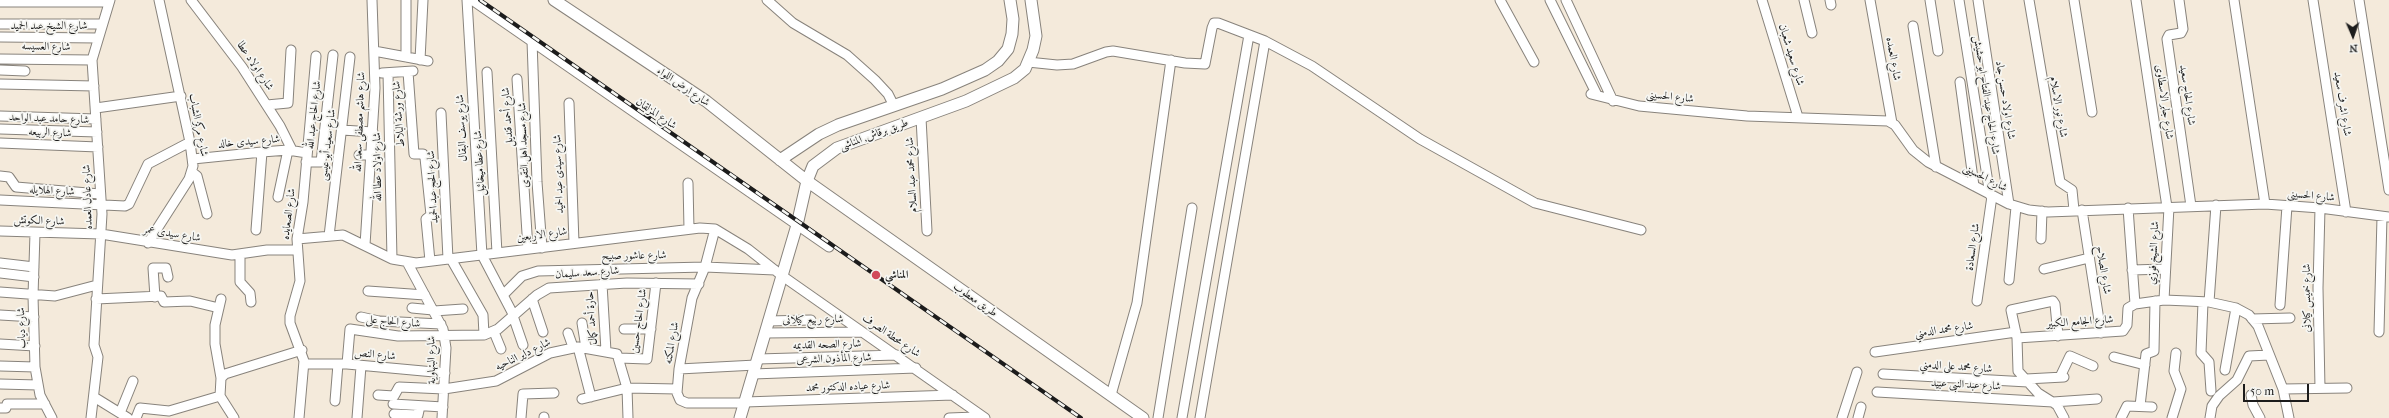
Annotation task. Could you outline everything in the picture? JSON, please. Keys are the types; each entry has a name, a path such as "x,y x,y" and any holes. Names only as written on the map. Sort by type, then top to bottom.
{"street":[{"name":"شارع مركز الشباب","path":"148,243 192,172 193,159 181,96 159,0"},
{"name":"شارع اولاد عطا","path":"191,0 238,61 267,105 290,150"},
{"name":"شارع هاشم مصطفى سعد الله","path":"365,245 373,132 374,52 372,0"},
{"path":"406,0 406,57"},
{"path":"374,52 424,60 423,0"},
{"name":"شارع يوسف البقال","path":"467,0 482,255"},
{"name":"شارع المزلقان","path":"472,0 640,118 829,247"},
{"name":"شارع ارض اللواء","path":"554,0 706,102 783,162 804,183"},
{"path":"767,0 793,23 847,55 883,90 894,106"},
{"name":"طريق برقاش, المناشى","path":"783,162 819,134 838,125 942,89 985,70 998,61 1008,48 1012,34 1013,19 1010,0"},
{"name":"طريق برقاش, المناشى","path":"740,418 765,333 778,272 797,225 804,183 813,166 837,148 921,118 997,88 1014,78 1028,62 1036,36 1031,0"},
{"path":"1500,0 1534,62"},
{"name":"شارع الحسينى","path":"1550,0 1594,95 1613,101 1747,116 1883,120 1892,123 1913,150 1936,166 2012,206 2042,211 2265,204 2320,208 2386,217"},
{"path":"1566,0 1613,101"},
{"name":"شارع سعيد شعبان","path":"1762,0 1798,117"},
{"path":"1804,0 1812,33"},
{"name":"شارع العمده","path":"1870,0 1892,123"},
{"path":"1930,0 1938,51"},
{"name":"شارع الحاج عبد الفتاح ابو حشيش","path":"1959,0 1991,195"},
{"name":"شارع اولاد حسن جاد","path":"1978,0 2012,206 2009,280"},
{"name":"شارع نور الاسلام","path":"2029,0 2060,182 2072,190 2078,210"},
{"path":"2074,0 2092,112"},
{"name":"شارع جابر الاسطاوى","path":"2136,0 2168,207"},
{"name":"شارع الحاج سعيد","path":"2179,0 2183,29 2180,33 2169,35 2167,39 2191,206"},
{"path":"2234,0 2265,204"},
{"name":"شارع اشرف سعيد","path":"2313,0 2346,212"},
{"path":"2359,0 2389,190"},
{"path":"0,2 109,1"},
{"name":"شارع عادل العمده","path":"91,418 98,357 94,345 102,206 92,60 109,1"},
{"path":"1028,62 1057,65 1072,64 1113,51 1205,64 1214,23 1218,23 1249,34 1312,66 1420,139 1535,203 1641,230"},
{"path":"0,24 102,24"},
{"path":"1914,26 1936,166"},
{"path":"1182,418 1249,34"},
{"name":"شارع الشيخ عبد الحميد","path":"0,37 98,38"},
{"name":"شارع مسجد اهل التقوى","path":"532,41 537,182 542,248"},
{"path":"1200,418 1264,41"},
{"path":"267,105 288,103 291,50"},
{"name":"شارع الحاج عبد الله","path":"306,157 321,162 333,55"},
{"name":"شارع الصعايده","path":"299,418 304,364 302,350 290,323 290,316 300,281 297,239 303,202 316,56"},
{"name":"شارع سعيد أبو عيسى","path":"329,236 350,57"},
{"name":"شارع العسيسه","path":"0,59 92,60"},
{"path":"1111,395 1138,304 1171,60"},
{"path":"0,70 25,71"},
{"path":"374,72 388,73"},
{"name":"شارع ورشة البلاط","path":"388,73 411,72 414,154 424,155 425,158 431,215 426,219 430,261"},
{"name":"شارع عطا ميخائيل","path":"487,72 497,253"},
{"name":"شارع اولاد عطا الله","path":"388,73 392,259"},
{"name":"شارع أحمد قنديل","path":"517,79 528,249"},
{"path":"1960,82 1974,186"},
{"path":"0,84 94,86"},
{"path":"96,108 181,96"},
{"name":"شارع سيدى عبد الحميد","path":"569,103 574,243"},
{"name":"شارع الحج عبد الحميد","path":"441,113 450,259"},
{"path":"0,116 96,118"},
{"name":"شارع محمد عبد السلام","path":"921,118 927,231"},
{"name":"شارع حامد عبد الواحد","path":"0,129 97,132"},
{"path":"342,130 373,132"},
{"path":"102,206 128,205 148,164 190,142"},
{"name":"شارع الربيعه","path":"0,143 98,147"},
{"path":"278,197 290,150"},
{"name":"شارع سيدى خالد","path":"193,159 290,150 306,157"},
{"path":"256,230 262,152"},
{"path":"359,155 372,155"},
{"path":"192,172 197,176 207,214"},
{"path":"0,176 9,177 16,187 100,194"},
{"path":"688,183 689,229"},
{"name":"طريق معطوب","path":"804,183 1143,418"},
{"name":"شارع السعادة","path":"1977,301 1991,195"},
{"name":"شارع الهلايله","path":"0,200 102,206"},
{"path":"2211,391 2209,362 2201,353 2216,206"},
{"path":"2280,305 2287,206"},
{"name":"شارع الشيخ فوزي","path":"2145,365 2146,353 2154,351 2159,301 2166,269 2168,207"},
{"path":"1158,418 1192,208"},
{"path":"2128,208 2134,304 2159,301 2206,302 2236,308 2252,319 2283,389 2289,418"},
{"name":"شارع خميس كيلانى","path":"2320,208 2318,288 2320,388"},
{"name":"شارع الصلاح","path":"2078,210 2089,258 2101,333"},
{"path":"2041,239 2042,211"},
{"path":"2379,332 2386,217"},
{"name":"شارع الاربعين","path":"297,239 347,236 392,259 407,262 450,259 689,229 708,227 715,229"},
{"path":"715,229 778,272"},
{"name":"شارع المكنه","path":"677,389 679,369 692,298 705,267 715,229"},
{"name":"شارع الكوتش","path":"0,231 101,234"},
{"name":"شارع دياب","path":"35,233 33,296 36,367 38,385 44,404 52,418"},
{"name":"شارع سيدى عمر","path":"101,234 148,243 240,255 267,250 297,250"},
{"path":"240,255 240,282 250,294 251,302"},
{"path":"482,255 514,316 523,345"},
{"path":"2044,269 2089,258"},
{"path":"450,259 483,315 484,335"},
{"name":"شارع البنهاوية","path":"407,262 441,324 444,337 444,389 442,418"},
{"path":"0,263 34,267"},
{"name":"شارع عاشور صبيح","path":"503,296 522,276 538,271 705,267 778,272"},
{"path":"155,297 153,268 166,268 168,277"},
{"path":"2132,270 2166,269"},
{"name":"شارع محطة الصرف","path":"778,272 862,332 916,368 953,395 975,415 985,418"},
{"path":"0,273 34,277"},
{"name":"شارع الحاج حسين","path":"619,358 647,359 656,283"},
{"name":"شارع سعد سليمان","path":"444,337 484,335 494,332 532,299 549,288 602,284 698,284"},
{"name":"حارة أحمد كمال","path":"602,284 606,351"},
{"path":"0,292 33,296 66,294 97,285"},
{"path":"368,291 424,295"},
{"path":"96,299 161,296 164,302 190,301 220,303 214,335 221,378 220,396 234,418"},
{"path":"532,299 543,332"},
{"path":"2058,336 2055,304 2053,301 2012,309 2016,335 2017,368 2038,393 2053,402 2064,418"},
{"name":"شارع الجامع الكبير","path":"2016,335 2058,336 2125,330 2127,325 2128,308 2134,304"},
{"path":"412,308 434,311 463,309"},
{"path":"2226,370 2236,308"},
{"path":"0,315 34,317"},
{"path":"361,317 379,321 441,324"},
{"path":"2252,319 2290,318"},
{"path":"768,321 812,320"},
{"path":"582,323 579,347 586,398 627,388 677,389 678,396 687,403 745,402"},
{"name":"شارع الحاج على","path":"342,364 350,329 398,336 444,337"},
{"path":"624,329 651,329"},
{"path":"494,332 500,349"},
{"name":"شارع ربيع كيلانى","path":"765,333 862,332"},
{"path":"568,333 579,347"},
{"name":"شارع محمد الدمني","path":"1876,352 2016,335"},
{"path":"0,344 35,346"},
{"name":"شارع داير الناحيه","path":"378,395 394,396 396,388 400,387 444,389 496,381 550,353 579,347 616,353 619,358"},
{"path":"221,378 225,374 302,350"},
{"path":"2172,418 2182,389 2175,374 2176,353"},
{"path":"2210,418 2210,409 2219,396 2237,380 2249,356 2252,354 2269,355"},
{"name":"شارع الصحه القديمه","path":"756,366 897,355"},
{"name":"شارع محمد على الدمني","path":"1883,374 2027,381 2063,377 2070,356 2093,366"},
{"path":"2114,357 2145,365 2140,406"},
{"path":"619,358 627,388 628,418"},
{"name":"شارع النص","path":"304,364 342,364 444,373"},
{"path":"335,401 342,364"},
{"path":"0,366 36,367"},
{"path":"357,418 362,366"},
{"path":"679,369 756,366"},
{"name":"شارع المأذون الشرعى","path":"756,366 916,368"},
{"path":"1842,418 1857,372"},
{"path":"94,397 124,416 133,381"},
{"path":"0,384 38,385"},
{"path":"2283,389 2347,388"},
{"name":"شارع عبد النبى عبيد","path":"1877,392 2053,402 2097,399"},
{"path":"529,418 522,418 523,394 554,393"},
{"name":"شارع عياده الدكتور محمد","path":"745,402 953,395"},
{"path":"136,418 140,408 167,411 220,396"},
{"path":"2250,396 2252,405 2260,418"},
{"path":"0,408 6,408 7,404 44,404"},
{"path":"394,409 418,415 420,406 443,408"},
{"path":"2121,418 2127,406 2152,407"},
{"path":"1858,418 1861,407"},
{"path":"949,418 975,415"}],"railway":[{"path":"480,0 1081,418"}],"place":[{"name":"المناشي","path":"876,275"}]}
